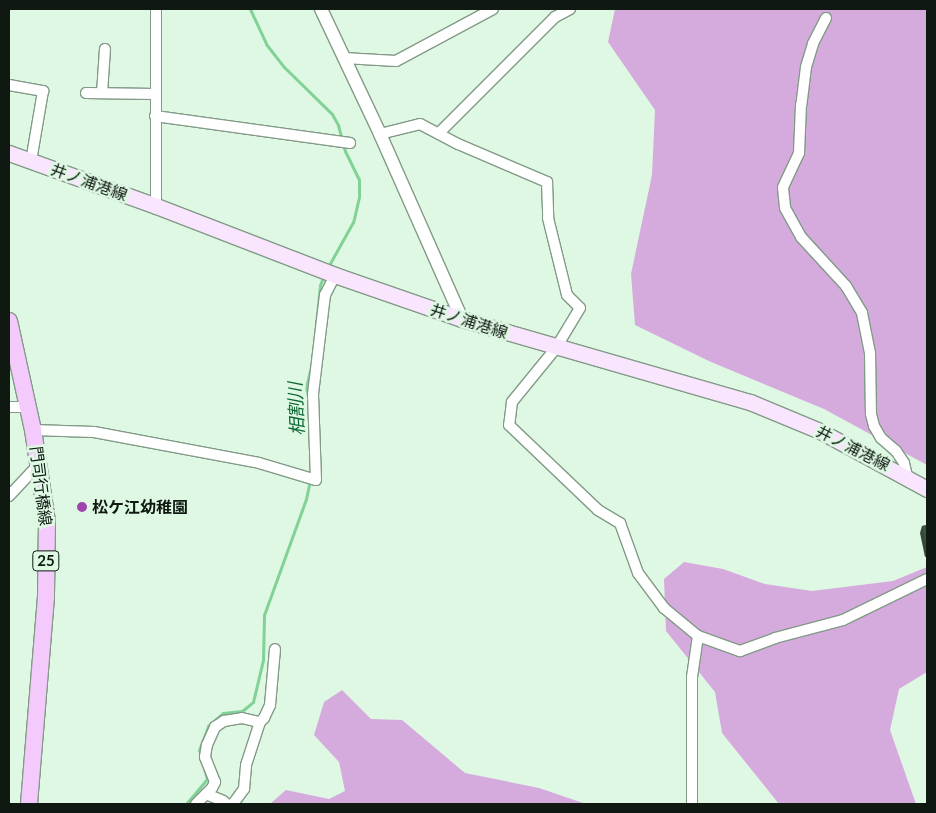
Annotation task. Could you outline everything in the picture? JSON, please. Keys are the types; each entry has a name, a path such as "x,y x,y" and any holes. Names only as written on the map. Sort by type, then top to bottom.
{"main road":[{"name":"井ノ浦港線","path":"9,153 156,206 335,275 462,319 758,406 820,431 907,476 927,489"},
{"name":"門司行橋線","path":"9,321 33,430 47,522 46,597 29,804"}],"street":[{"path":"156,9 156,206"},
{"path":"321,9 380,134 462,319"},
{"path":"344,58 396,61 408,57 493,9"},
{"path":"439,133 555,17 570,9"},
{"path":"826,18 813,44 806,67 801,105 799,153 782,188 785,208 801,237 846,286 862,313 870,353 871,414 874,426 881,438 896,451 904,463 907,476"},
{"path":"102,93 105,49"},
{"path":"9,84 43,91 30,161"},
{"path":"86,93 155,94"},
{"path":"155,116 350,143"},
{"path":"380,134 420,124 458,144 547,182 548,218 567,295 580,308 556,348 512,402 509,426 598,510 620,523 638,573 664,608 698,636 740,651 775,638 843,620 927,579"},
{"path":"33,430 94,432 259,463 316,480 313,394 326,295 335,275"},
{"path":"9,407 28,407"},
{"path":"9,496 39,464"},
{"path":"692,804 692,677 698,636"},
{"path":"232,804 244,789 246,765 260,722 264,718 270,704 275,649"},
{"path":"196,804 215,782 205,757 207,745 215,727 224,721 242,718 260,722"},
{"path":"206,794 223,800 227,804"}],"shaded area":[{"path":"615,9 927,9 927,465 824,409 711,362 635,325 631,274 652,175 655,110 608,42"},
{"path":"684,562 723,569 765,584 812,591 893,581 927,567 927,672 899,689 890,730 916,804 779,804 722,733 715,692 666,631 664,579"},
{"path":"342,690 371,719 402,720 465,773 539,788 586,804 270,804 286,790 329,799 345,791 339,762 314,735 324,702"}],"building":[{"path":"927,525 927,548 922,526"}],"waterway":[{"name":"相割川","path":"250,9 266,44 284,67 332,114 338,125 345,151 359,180 359,197 353,222 328,267"},
{"name":"相割川","path":"309,401 306,387 312,363 320,285 324,275"},
{"name":"相割川","path":"186,804 207,779 199,750 208,726 223,713 242,711 253,702 263,660 264,615 306,499 310,480"}],"place":[{"name":"松ケ江幼稚園","path":"82,507"}]}
